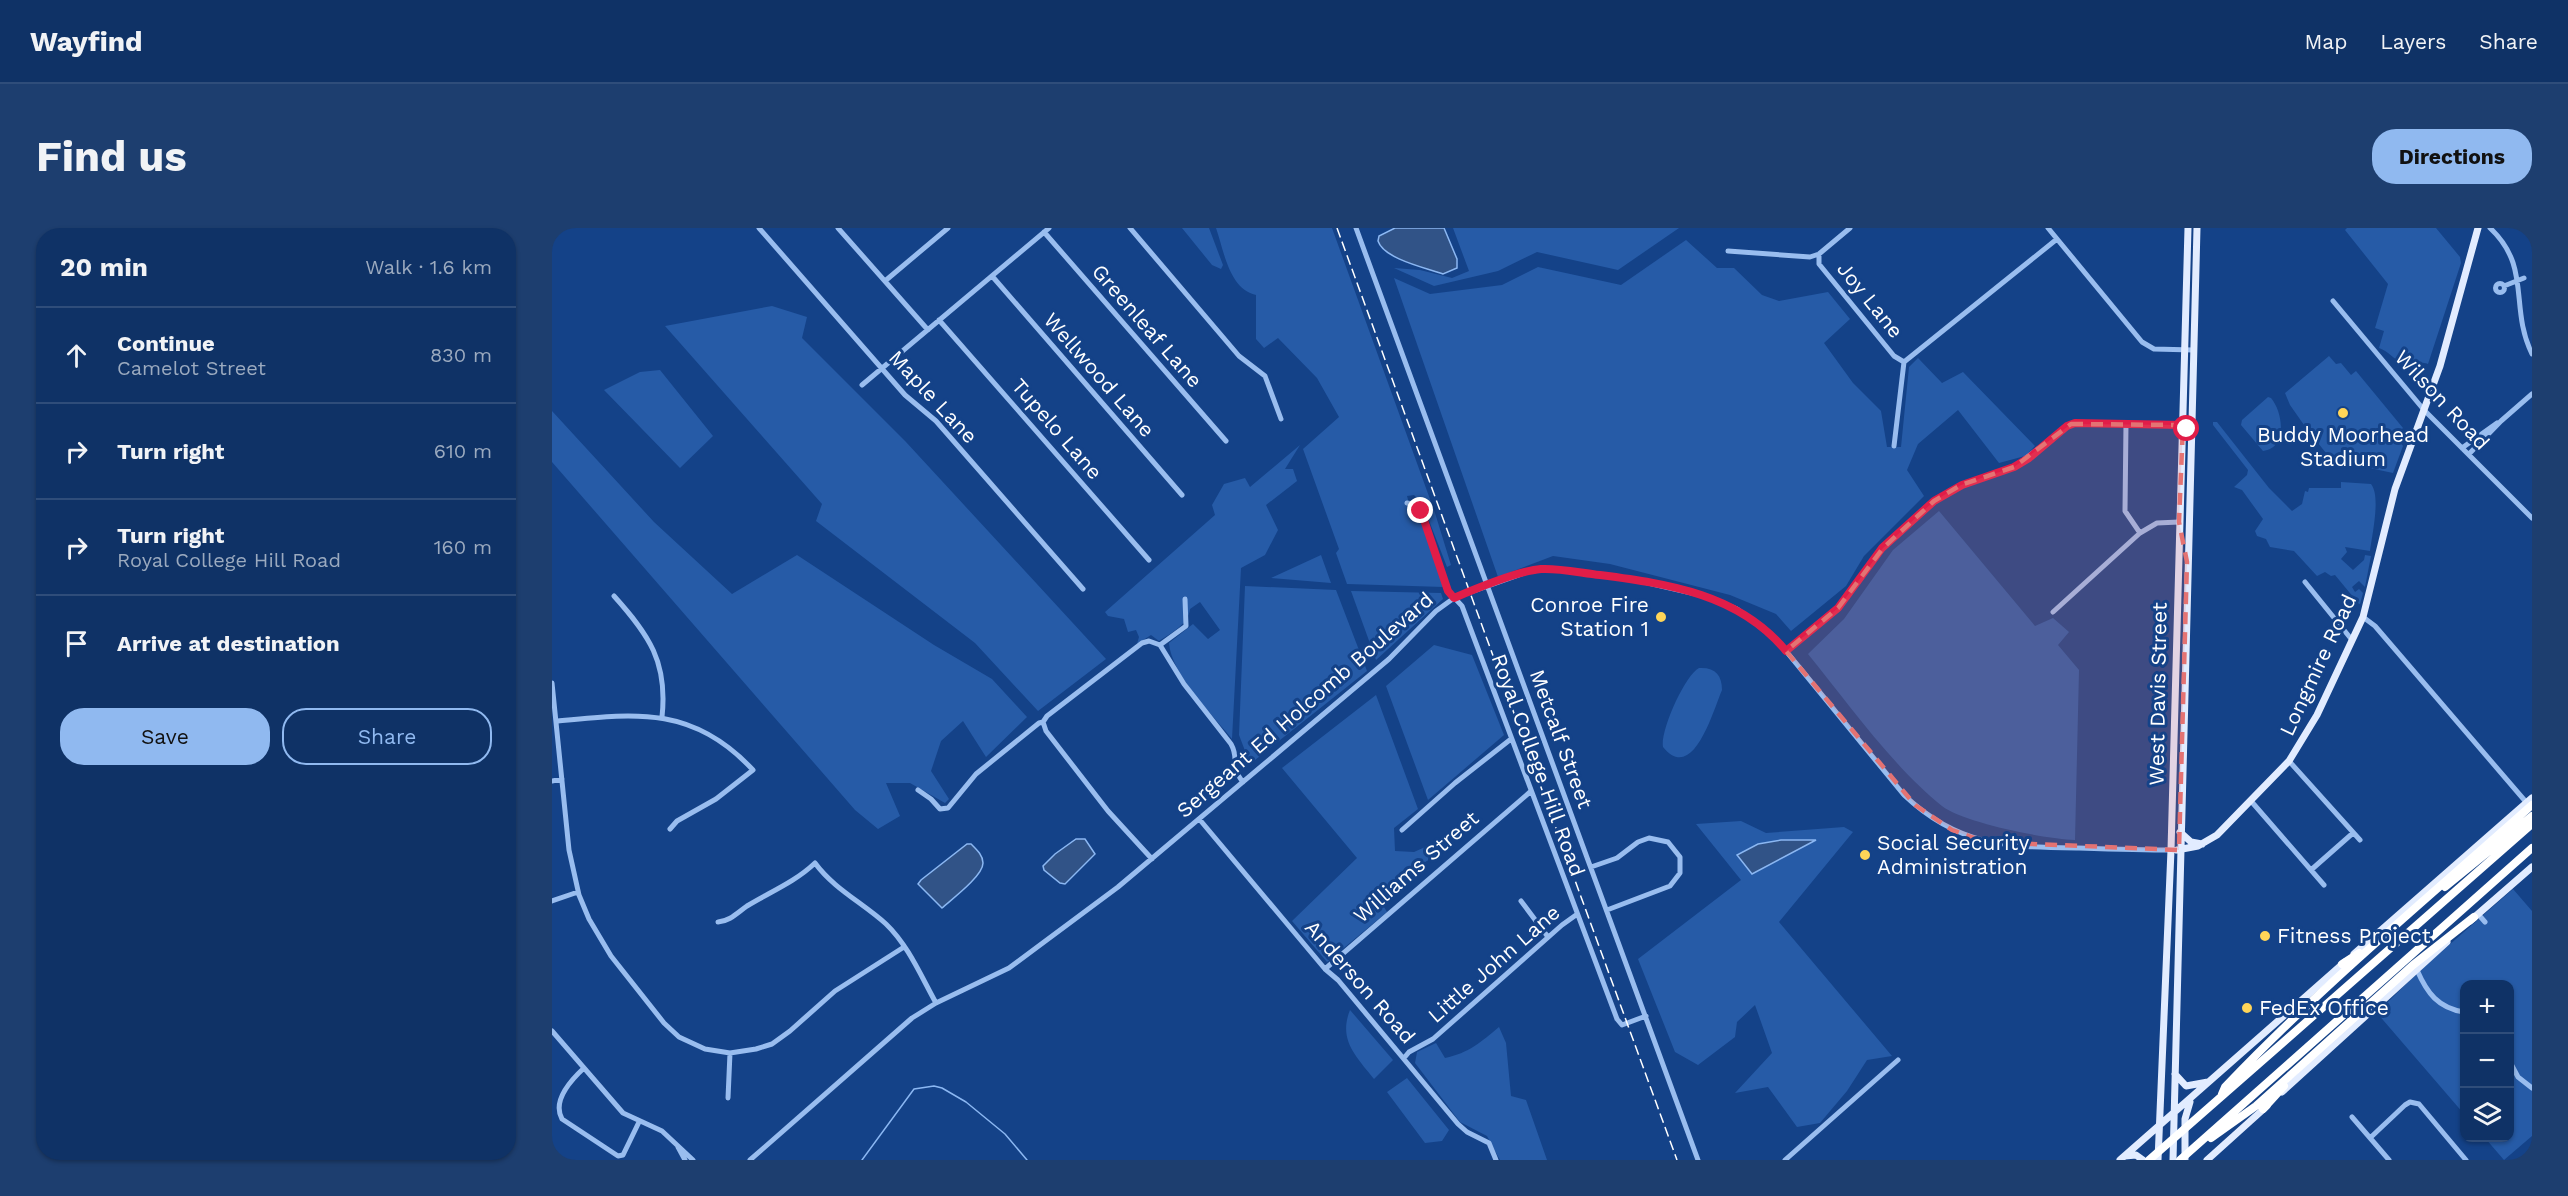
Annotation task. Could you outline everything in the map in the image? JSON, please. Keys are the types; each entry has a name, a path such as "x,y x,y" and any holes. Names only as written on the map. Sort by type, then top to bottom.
{"highway":[{"path":"2220,1098 2225,1087 2255,1054 2530,802"},
{"path":"2342,964 2484,857 2532,816"},
{"path":"2149,1160 2532,824"},
{"path":"2180,1160 2532,848"},
{"path":"2197,1146 2260,1107 2355,1015 2420,959 2476,916"},
{"path":"2260,1107 2398,967"}],"main road":[{"name":"West Davis Street","path":"2173,1160 2176,646 2188,228"},
{"name":"West Davis Street","path":"2158,1160 2175,850 2180,832 2197,228"},
{"name":"Longmire Road","path":"2175,850 2204,844 2217,835 2289,761 2311,727 2363,617 2395,489 2447,343 2478,228"},
{"path":"2187,254 2192,258 2192,290 2195,295"},
{"path":"2183,425 2187,429 2187,458 2190,462"},
{"path":"2181,484 2184,492 2184,517 2188,524"},
{"path":"2179,522 2184,530 2184,555 2187,562"},
{"path":"2176,646 2181,651 2180,682 2183,692"},
{"path":"2123,1158 2342,964 2530,802"},
{"path":"2180,832 2191,842 2204,844"},
{"path":"2207,1160 2260,1107 2532,867"},
{"path":"2175,1074 2186,1086 2211,1081"},
{"path":"2185,1160 2186,1111 2193,1097"},
{"path":"2123,1158 2136,1155 2143,1160"}],"street":[{"name":"Maple Lane","path":"759,228 909,399 936,421 1083,589"},
{"path":"848,228 840,230 928,330"},
{"path":"885,281 948,228"},
{"path":"862,385 1050,228"},
{"path":"1130,228 1239,356 1265,376 1281,419"},
{"name":"Metcalf Street","path":"1356,228 1698,1160"},
{"path":"1728,251 1803,258 1819,254 1850,228"},
{"path":"2048,228 2142,342 2154,349 2193,350"},
{"path":"2490,228 2511,247 2524,278 2523,324 2532,354"},
{"name":"Greenleaf Lane","path":"1044,232 1226,441"},
{"path":"1894,446 1904,362 2057,239"},
{"name":"Joy Lane","path":"1819,254 1819,264 1894,356 1904,362"},
{"name":"Wellwood Lane","path":"992,276 1182,495"},
{"path":"2504,286 2524,278"},
{"name":"Wilson Road","path":"2333,301 2424,410 2532,518"},
{"name":"Tupelo Lane","path":"939,320 1149,560"},
{"path":"2469,454 2501,421 2532,394"},
{"path":"2462,448 2501,421"},
{"path":"1786,651 1838,608 1882,548 1934,501 1962,485 2014,467 2071,424 2183,425"},
{"path":"2126,424 2125,512 2140,533"},
{"name":"Royal College Hill Road","path":"1407,503 1418,505 1448,591 1462,606 1617,1020 1622,1025 1646,1016"},
{"path":"2053,612 2140,533 2157,523 2179,522"},
{"name":"Sergeant Ed Holcomb Boulevard","path":"750,1160 912,1018 936,1003 1009,968 1152,859 1389,659 1436,611 1454,598 1541,569 1635,580 1722,601 1752,619 1786,651 1904,795 1929,816 1952,830 1986,842 2011,846 2175,850"},
{"path":"2305,582 2352,640"},
{"path":"614,596 634,618 654,648 663,683 662,717"},
{"path":"1160,645 1186,626 1185,599"},
{"path":"2363,617 2375,626 2530,802"},
{"path":"918,790 940,809 945,810 976,774 1043,722 1047,716 1143,643 1149,641 1160,645 1184,684 1231,744 1236,754 1234,770 1243,782"},
{"path":"552,683 558,721 570,858 578,892 601,941 664,1023 688,1043 705,1049 730,1053 756,1049 781,1038 835,991 904,947"},
{"path":"558,721 621,715 662,717 691,726 712,736 731,749 753,770 716,799 677,821 670,829"},
{"path":"1043,722 1046,731 1108,811 1152,859"},
{"path":"1402,830 1455,783 1511,739"},
{"path":"2289,761 2360,840"},
{"path":"552,781 562,779"},
{"name":"Williams Street","path":"1325,969 1512,804 1530,792"},
{"path":"2251,801 2324,885"},
{"name":"Anderson Road","path":"1200,820 1461,1127 1489,1143 1496,1160"},
{"path":"2311,870 2353,833"},
{"path":"1591,867 1617,858 1638,842 1649,838 1668,842 1680,856 1680,873 1670,886 1607,910"},
{"path":"718,922 727,921 748,906 789,883 815,863 838,887 886,924 904,947 936,1003"},
{"path":"552,901 578,892"},
{"path":"1521,901 1548,937"},
{"name":"Little John Lane","path":"1404,1058 1409,1052 1433,1039 1576,915"},
{"path":"2476,916 2485,922"},
{"path":"2417,970 2428,992 2438,1003 2460,1011"},
{"path":"552,1031 623,1113 662,1131 693,1160"},
{"path":"728,1098 730,1053"},
{"path":"1785,1160 1898,1060"},
{"path":"584,1068 569,1084 564,1094 560,1108 561,1117 613,1153 623,1155 627,1151 639,1122"},
{"path":"2514,1070 2518,1077 2532,1088"},
{"path":"2370,1138 2405,1104 2414,1102 2419,1104 2466,1160"},
{"path":"2352,1117 2389,1160"},
{"path":"677,1146 685,1160"}],"highlighted area":[{"path":"2071,424 2183,425 2179,522 2187,562 2179,850 1985,842 1952,830 1915,805 1786,651 1838,608 1883,548 1934,501 1961,485 2014,467"}],"shaded area":[{"path":"1182,228 1209,228 1223,265 1221,269 1212,265"},
{"path":"1216,228 1332,228 1435,513 1451,565 1447,567 1423,505 1414,495 1407,496 1410,507 1418,512 1444,587 1347,584 1336,553 1339,549 1303,449 1339,417 1317,378 1278,338 1264,348 1256,339 1256,295 1239,285 1234,277 1225,258"},
{"path":"1395,228 1444,228 1457,259 1457,268 1443,274 1406,262 1388,253 1378,241 1379,236"},
{"path":"1453,228 1679,228 1618,270 1537,252 1498,271 1434,286 1394,268 1420,270 1452,278 1469,271"},
{"path":"2347,228 2436,228 2460,257 2461,263 2428,364 2404,363 2379,348 2384,331 2375,328 2388,284 2345,230"},
{"path":"1686,240 1717,268 1734,268 1762,295 1779,301 1828,292 1850,319 1824,343 1853,383 1881,411 1887,447 1901,447 1909,367 1918,358 1942,383 1963,372 2035,446 2025,456 1999,463 1958,410 1918,444 1907,470 1924,496 1864,556 1846,586 1791,631 1776,614 1730,595 1610,564 1553,556 1498,577 1394,278 1430,294 1502,285 1538,267 1621,285"},
{"path":"772,306 807,317 802,338 906,442 1106,659 1038,711 975,643 816,521 822,504 665,326"},
{"name":"Buddy Moorhead Stadium","path":"2329,356 2336,364 2341,363 2351,375 2356,371 2403,428 2395,435 2403,446 2393,473 2346,463 2333,456 2330,458 2318,443 2315,446 2308,438 2311,435 2290,405 2285,393"},
{"path":"660,370 713,436 680,468 604,390 640,372"},
{"path":"2268,397 2275,404 2281,429 2276,443 2263,451 2241,425 2242,420"},
{"path":"552,411 654,522 732,594 797,555 934,645 992,679 1027,717 986,757 963,721 941,741 931,771 949,799 945,803 910,783 886,783 900,816 878,829 855,810 552,462"},
{"path":"2213,422 2217,422 2269,488 2292,511 2302,504 2305,491 2308,492 2309,488 2341,488 2341,482 2371,484 2376,506 2370,551 2345,547 2347,552 2341,559 2353,570 2364,560 2365,555 2371,556 2365,587 2359,581 2352,587 2355,592 2359,589 2363,593 2360,604 2353,601 2354,598 2335,575 2331,576 2325,572 2317,576 2294,551 2270,547 2266,539 2257,536 2255,531 2263,519 2242,490 2234,487 2247,475 2248,470"},
{"path":"1300,445 1285,469 1293,469 1297,481 1266,505 1278,530 1265,555 1241,568 1232,739 1185,681 1177,668 1169,643 1193,624 1208,639 1220,630 1200,602 1190,609 1186,620 1169,635 1159,641 1151,635 1137,644 1139,637 1136,630 1128,632 1124,619 1108,616 1105,612 1215,515 1212,505 1224,484 1245,478 1250,487"},
{"path":"1939,511 2035,626 2053,618 2069,632 2058,645 2079,670 2075,840 2045,837 1986,824 1942,806 1924,791 1889,754 1808,654 1844,619 1893,550"},
{"path":"1321,555 1331,583 1271,578"},
{"path":"1245,586 1336,590 1367,671 1250,764 1239,735"},
{"path":"1351,591 1441,593 1443,599 1376,660"},
{"path":"1434,645 1472,655 1504,735 1428,800 1386,686"},
{"path":"1699,668 1709,669 1716,673 1721,680 1722,690 1707,727 1692,751 1684,757 1674,756 1663,747 1665,729 1687,681"},
{"path":"1376,695 1418,809 1394,828 1395,851 1414,852 1434,843 1437,855 1420,865 1381,902 1387,912 1327,962 1292,921 1357,858 1282,768"},
{"path":"1741,821 1766,833 1844,827 1853,832 1779,922 1892,1056 1867,1060 1847,1091 1820,1123 1797,1127 1768,1087 1735,1093 1772,1053 1755,1005 1737,1022 1735,1037 1698,1065 1675,1052 1638,959 1741,880 1696,824","holes":["1781,840 1752,874 1737,856 1758,844"]},
{"path":"1076,839 1085,839 1095,854 1065,884 1060,883 1044,870 1043,866"},
{"path":"1781,840 1816,840 1752,874 1737,855 1758,844"},
{"path":"967,844 971,844 981,855 982,868 973,881 942,908 918,884"},
{"path":"2513,889 2532,911 2532,1136 2504,1160 2488,1142 2514,1142 2514,980 2460,980 2460,1109 2377,1013 2416,974"},
{"path":"1350,1010 1393,1060 1374,1079 1355,1055 1348,1039 1346,1030"},
{"path":"1499,1027 1506,1043 1511,1096 1526,1100 1547,1160 1500,1160 1487,1136 1460,1122 1415,1063 1417,1052 1436,1043 1445,1058 1453,1056 1468,1050"},
{"path":"1407,1078 1449,1130 1442,1141 1425,1143 1387,1092"}],"waterway":[{"path":"862,1160 914,1089 934,1086 966,1102 1005,1134 1027,1160"}],"railway":[{"path":"1337,228 1677,1160"}],"place":[{"name":"Buddy Moorhead Stadium","path":"2343,413"},
{"name":"Conroe Fire Station 1","path":"1661,617"},
{"name":"Social Security Administration","path":"1865,855"},
{"name":"Fitness Project","path":"2265,936"},
{"name":"FedEx Office","path":"2247,1008"}],"route":[{"path":"1421,511 1448,591 1454,598 1469,591 1541,569 1635,580 1722,601 1763,627 1778,640 1786,651 1838,608 1882,548 1923,510 1951,490 2007,471 2029,458 2071,424 2080,422 2185,425 2187,429"}]}
